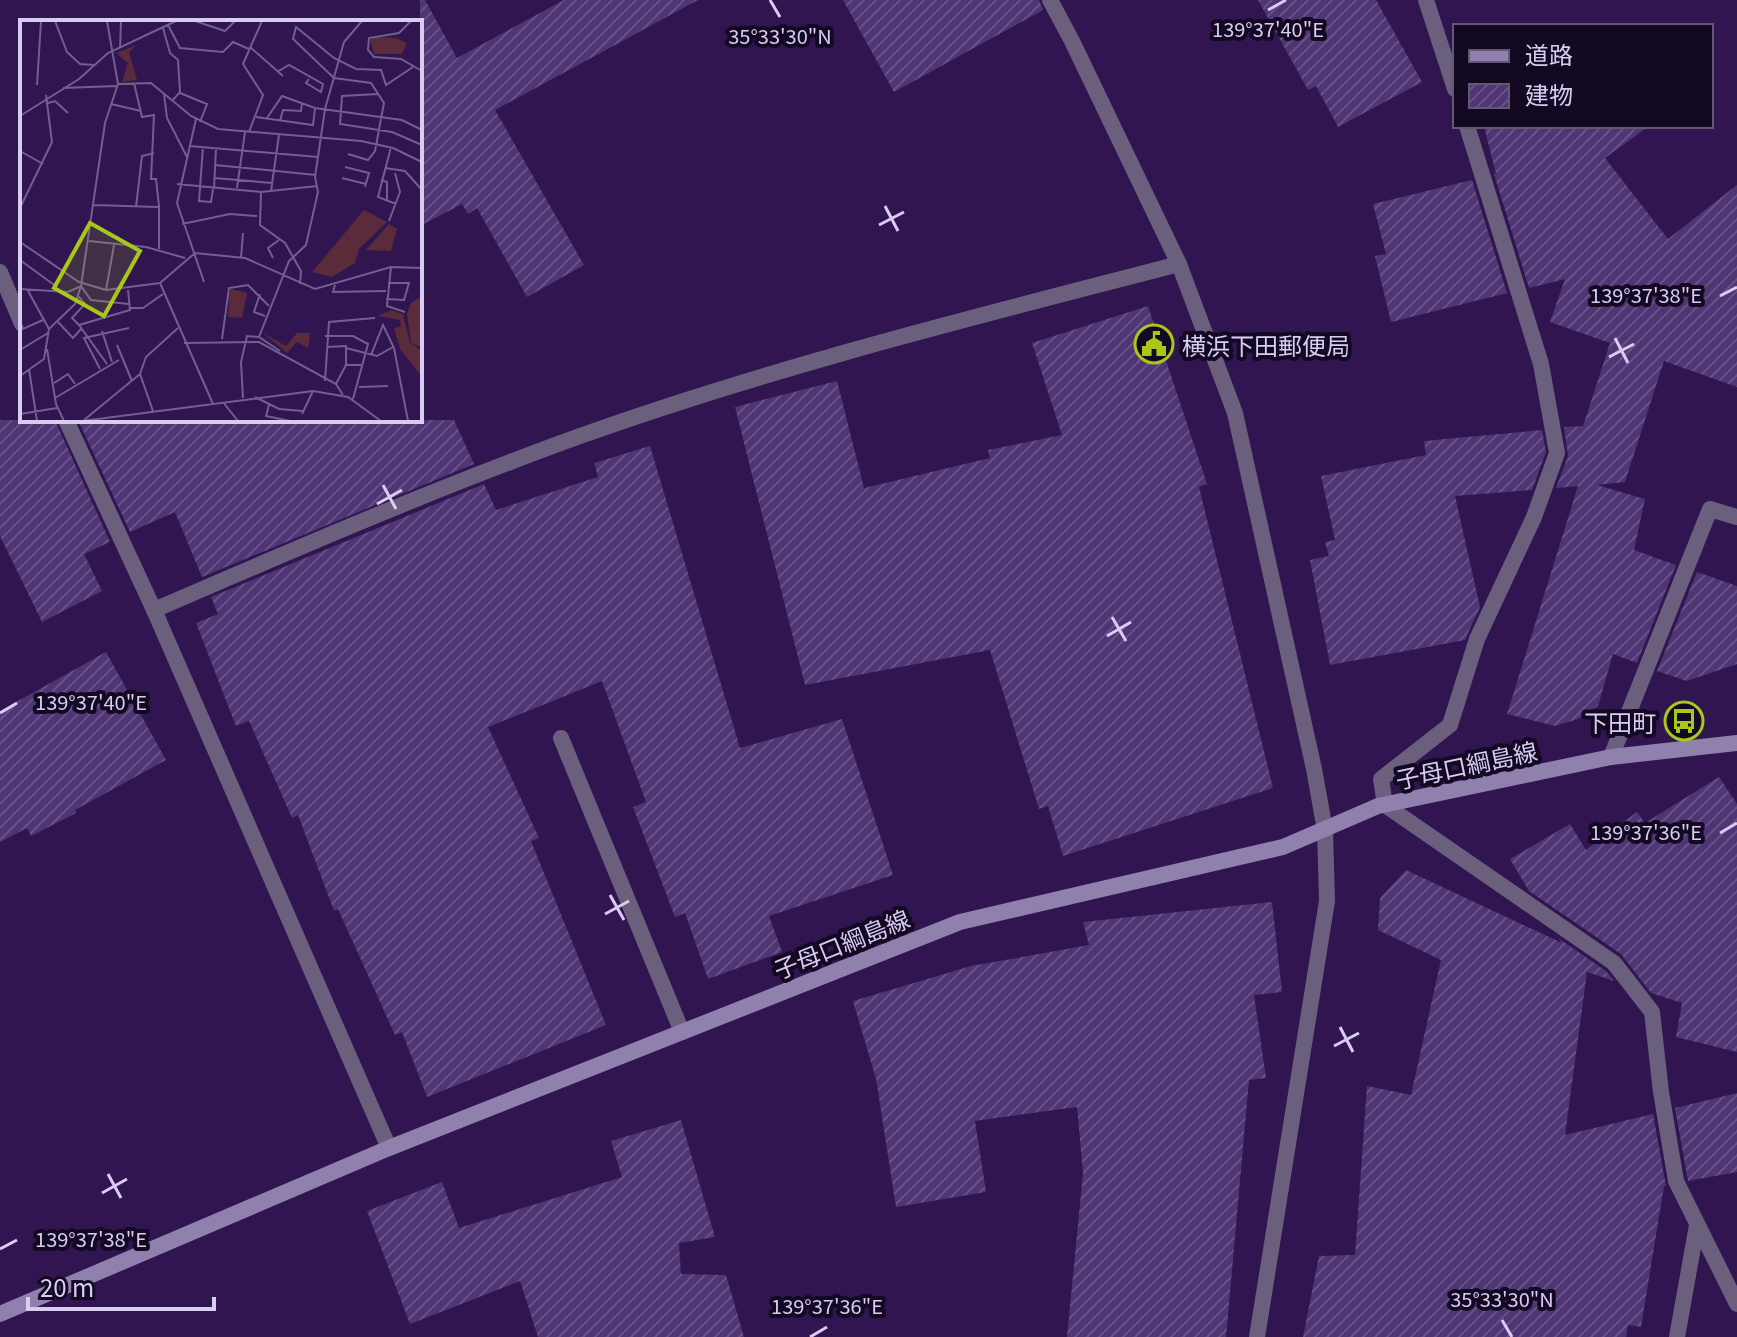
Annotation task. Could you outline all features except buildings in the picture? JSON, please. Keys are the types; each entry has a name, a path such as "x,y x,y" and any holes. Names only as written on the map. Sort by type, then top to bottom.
{"main road":[{"name":"子母口綱島線","path":"0,1314 389,1148 960,922 1283,847 1385,805 1611,757 1737,743"}],"street":[{"path":"1050,0 1179,264 1235,413 1325,830 1327,901 1257,1337"},
{"path":"1426,0 1453,83"},
{"path":"1468,128 1541,364 1557,453 1534,517 1477,639 1450,725 1381,779 1385,805 1614,963 1652,1012 1676,1181 1737,1304"},
{"path":"154,610 311,542 580,436 757,379 1179,264"},
{"path":"0,272 20,319"},
{"path":"67,422 154,610 389,1148"},
{"path":"1611,757 1710,509 1737,517"},
{"path":"561,738 682,1032"},
{"path":"1677,1337 1697,1225"}],"place":[{"name":"横浜下田郵便局","path":"1154,344"},
{"name":"下田町","path":"1684,721"}]}
